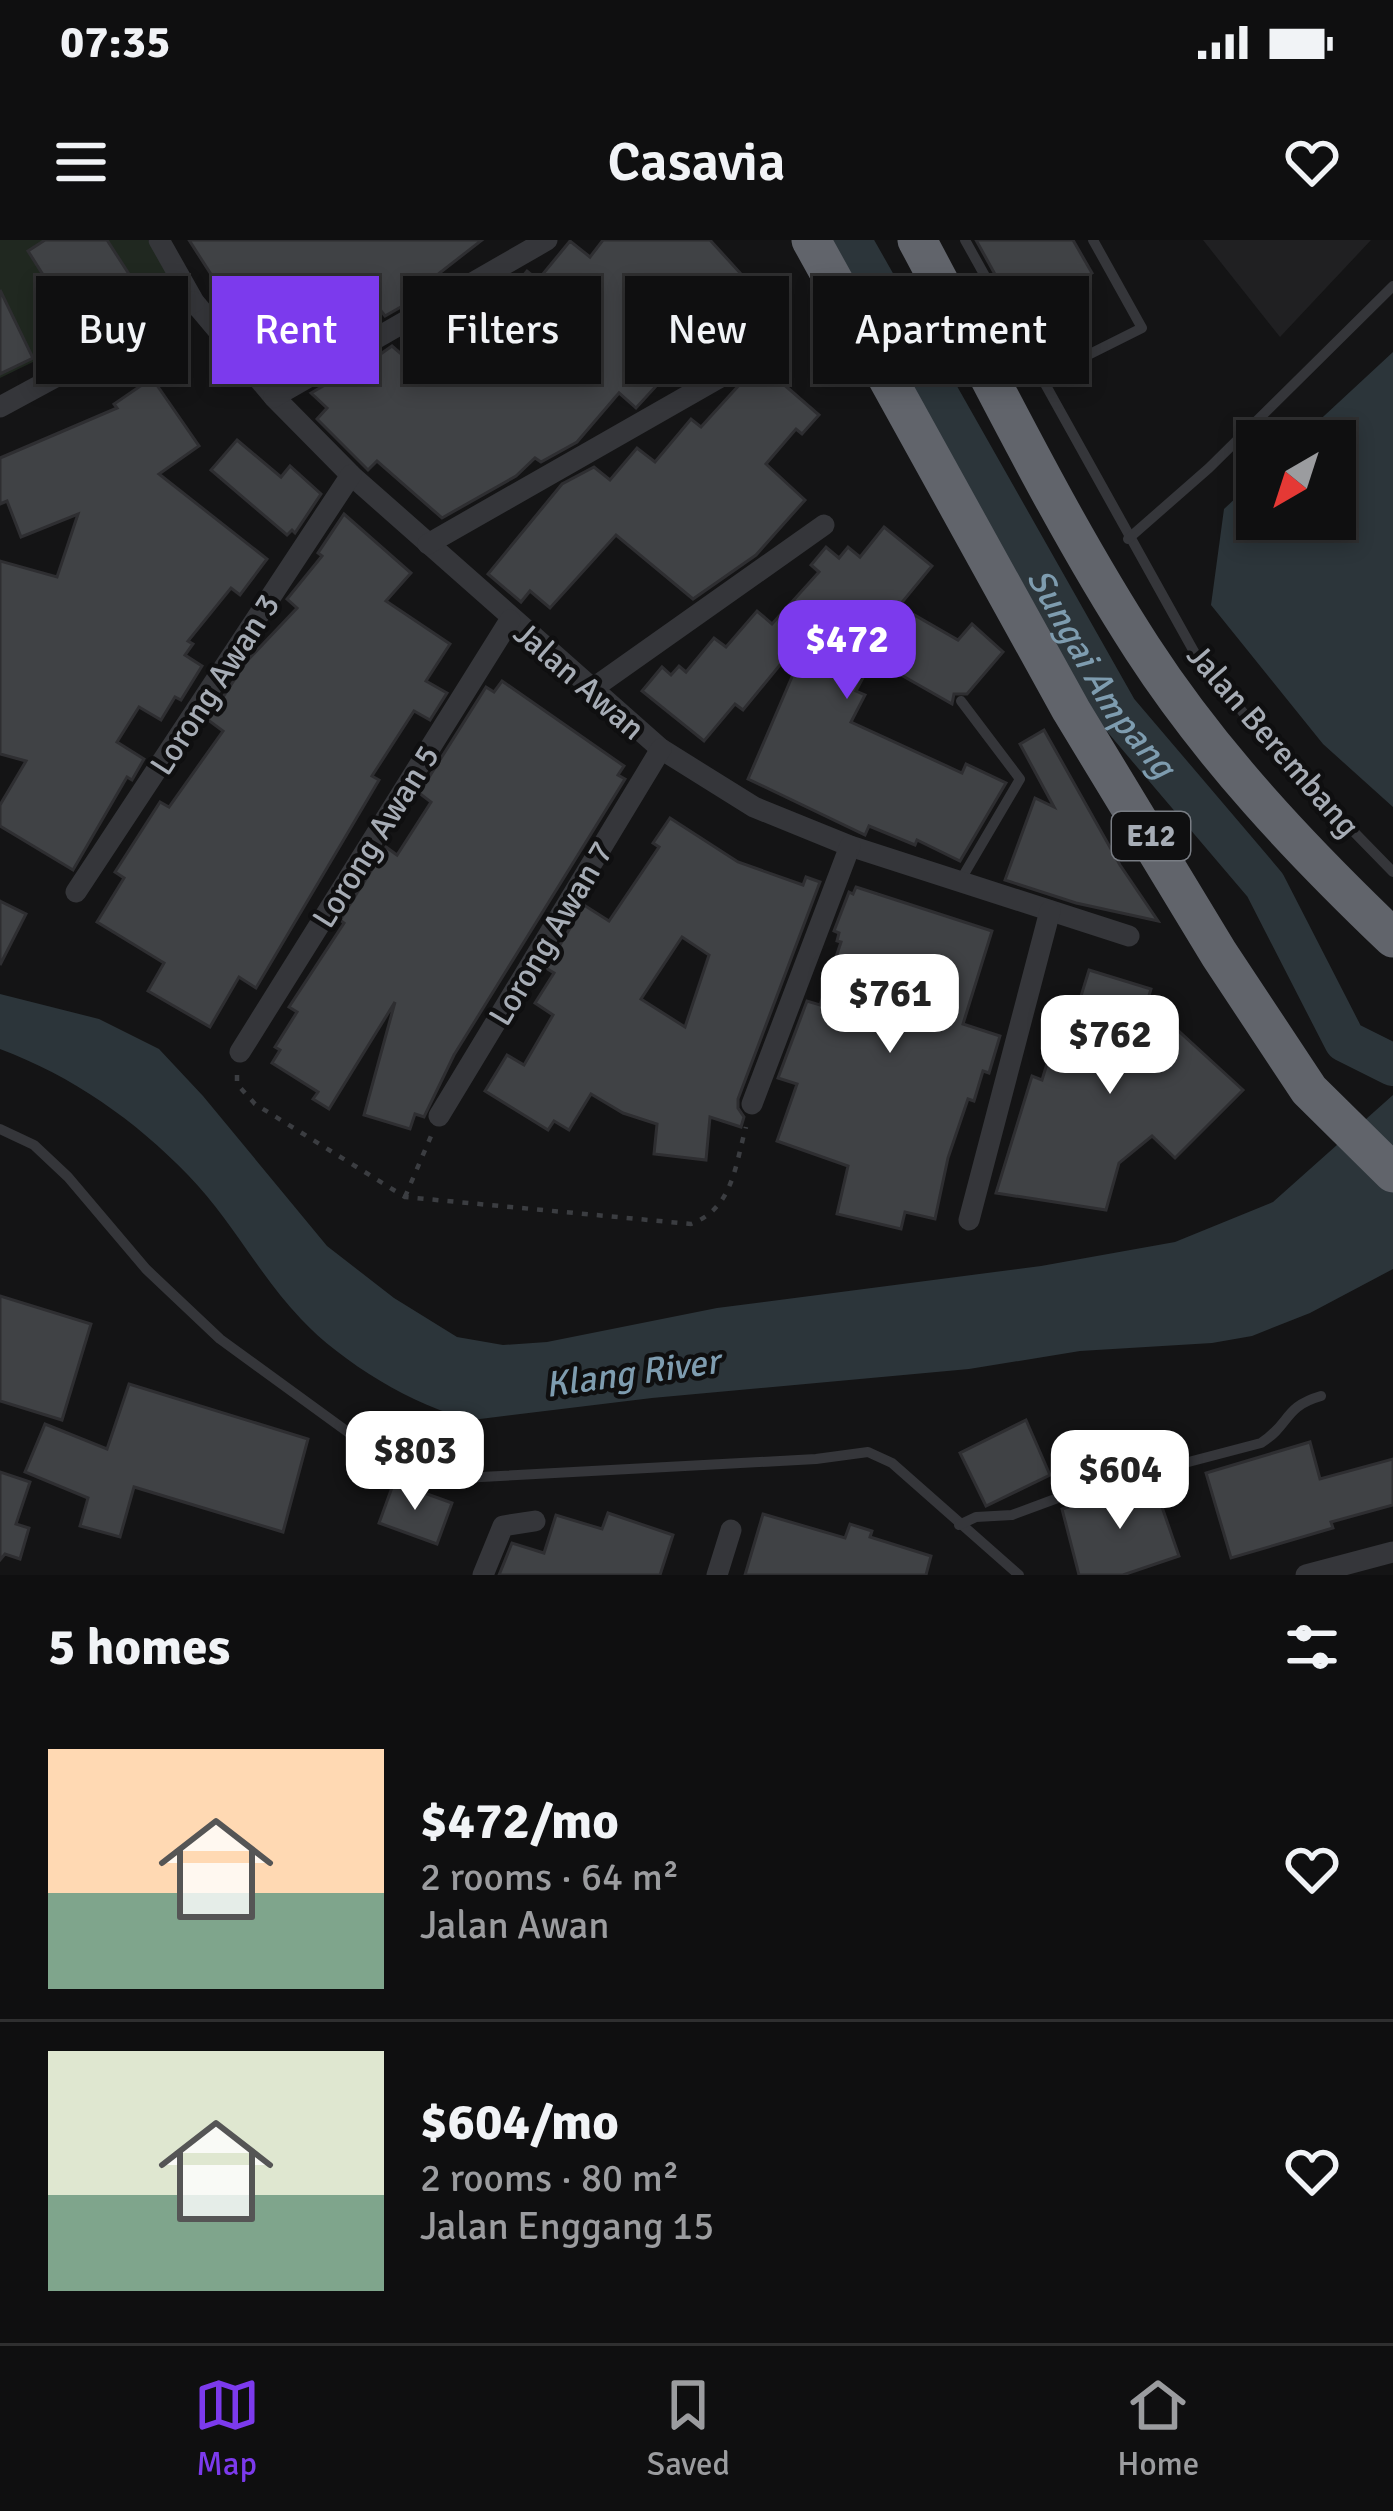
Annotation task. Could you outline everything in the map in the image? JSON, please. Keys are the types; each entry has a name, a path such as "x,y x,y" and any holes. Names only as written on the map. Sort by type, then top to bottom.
{"highway":[{"name":"E12","path":"811,240 1071,710 1219,954 1309,1090 1393,1173"},
{"path":"917,240 1143,649 1228,765 1318,866 1393,938"}],"street":[{"name":"Jalan Awan","path":"160,240 194,302 274,397 351,475 510,620 661,749 754,807 850,846 1129,936"},
{"path":"274,397 548,240"},
{"path":"0,407 194,302"},
{"path":"428,544 708,384"},
{"name":"Lorong Awan 3","path":"76,892 351,475"},
{"path":"592,689 824,525"},
{"name":"Lorong Awan 5","path":"239,1052 510,620"},
{"name":"Lorong Awan 7","path":"439,1116 661,749"},
{"path":"752,1104 850,846"},
{"path":"969,1220 1050,911"},
{"path":"483,1575 502,1526 536,1522"},
{"path":"717,1575 731,1530"},
{"path":"1306,1575 1362,1567 1393,1552"}],"lane":[{"name":"Jalan Berembang","path":"965,240 985,276"},
{"path":"1089,354 1142,328 1093,240"},
{"path":"1128,539 1209,468 1393,286"},
{"name":"Jalan Berembang","path":"1045,384 1197,657 1275,751 1393,872"},
{"path":"960,881 1020,779 961,701"},
{"path":"0,1129 34,1145 68,1177 146,1269 220,1339 389,1462 462,1478 816,1460 868,1452 892,1463 1019,1575"},
{"path":"959,1525 976,1517 1012,1515 1074,1492 1261,1443 1274,1435 1298,1403 1321,1396"}],"path":[{"path":"239,1052 237,1084 254,1104 405,1197 691,1224 711,1216 727,1197 752,1104"},
{"path":"405,1197 439,1116"}],"shaded area":[{"path":"0,240 148,240 170,276 36,276 36,361 0,378"},
{"path":"1203,240 1371,240 1280,337"}],"water":[{"path":"1393,352 1393,807 1323,744 1211,605 1224,509 1236,498 1236,540 1356,540 1356,420 1320,420"},
{"name":"Klang River","path":"0,994 99,1019 159,1049 327,1246 394,1298 457,1337 503,1345 547,1342 717,1308 1041,1266 1175,1242 1273,1202 1393,1095 1393,1269 1310,1313 1252,1336 1212,1343 1080,1351 969,1369 472,1420 403,1394 337,1351 286,1302 218,1210 168,1155 77,1086 0,1049"}],"building":[{"path":"45,240 107,240 130,276 44,276 28,251"},
{"path":"189,240 482,240 436,276 403,276 403,306 385,316 379,308 379,276 212,276"},
{"path":"603,240 710,240 742,275 625,276 625,384 658,384 636,408 619,393 577,442 541,462 535,458 516,476 442,518 377,461 368,470 317,419 327,408 311,393 327,384 379,384 379,355 392,346 403,356 403,384 601,384 601,276 541,276 570,241 590,257"},
{"path":"976,240 1073,240 1092,273 1087,276 996,276"},
{"path":"0,290 33,358 0,374"},
{"path":"143,384 156,384 199,446 159,474 267,559 240,595 231,588 188,641 193,644 185,655 202,666 181,700 175,697 161,720 139,707 117,742 144,759 132,780 127,777 73,870 0,826 0,805 26,761 0,754 0,561 57,577 78,514 21,537 7,501 0,504 0,458 117,408 114,404"},
{"path":"740,384 783,384 819,415 802,434 796,429 766,464 805,500 756,555 693,599 616,535 550,608 530,591 521,602 488,574 562,484 594,467 610,480 637,448 655,462 691,419 701,427"},
{"path":"237,440 281,477 290,466 321,494 295,533 292,530 287,535 211,470"},
{"path":"344,514 411,573 386,601 450,644 426,681 447,693 430,720 414,711 372,776 379,780 256,988 239,977 210,1027 148,991 164,963 97,922 124,878 115,872 160,802 169,807 223,731 208,720 246,662 297,608 287,599 322,556 318,553"},
{"path":"884,527 932,566 899,606 958,640 972,624 1003,652 967,694 954,694 952,704 880,663 893,639 861,613 828,650 867,670 856,691 865,695 851,722 962,773 966,764 1006,783 960,861 917,840 915,845 869,826 865,835 748,779 816,621 743,710 735,704 704,741 642,691 662,667 671,675 679,666 686,672 714,638 726,647 757,611 772,624 819,572 811,565 826,547 839,558 848,547 860,557"},
{"path":"502,681 624,766 618,775 625,779 454,1055 424,1117 415,1114 410,1129 364,1115 395,1002 329,1109 313,1099 318,1092 272,1063 280,1050 275,1047 297,1012 289,1007 386,847 397,855 431,802 419,793 486,687 494,692"},
{"path":"1044,730 1120,865 1158,921 1076,903 1005,880 1035,798 1054,807 1020,744"},
{"path":"670,818 738,862 803,885 806,877 820,882 738,1099 744,1117 741,1127 710,1117 706,1160 654,1154 657,1124 623,1113 591,1094 569,1130 554,1121 548,1130 485,1091 507,1055 524,1065 553,1015 535,1003 554,973 546,968 584,905 609,921 659,847 653,843","holes":["682,937 709,955 685,1027 641,999"]},
{"path":"856,887 992,931 963,1024 1000,1036 989,1073 983,1071 974,1101 968,1099 948,1158 935,1219 905,1212 901,1229 837,1214 848,1166 777,1141 797,1084 778,1078 807,1001 820,1005 841,942 834,931 849,892 853,894"},
{"path":"0,901 26,914 0,965"},
{"path":"1089,970 1151,989 1147,1002 1243,1090 1175,1158 1152,1136 1119,1163 1106,1210 996,1193 1032,1076 1042,1080 1061,1018 1073,1022"},
{"path":"0,1296 91,1324 62,1420 0,1401"},
{"path":"129,1384 308,1439 283,1532 134,1487 120,1537 80,1526 88,1498 25,1472 45,1424 107,1449"},
{"path":"1026,1420 1050,1475 986,1506 960,1453"},
{"path":"1310,1442 1320,1479 1393,1459 1393,1505 1231,1558 1206,1473"},
{"path":"0,1472 30,1482 16,1524 29,1528 20,1559 5,1554 0,1560"},
{"path":"1153,1481 1179,1556 1123,1575 1079,1575 1062,1509"},
{"path":"394,1482 452,1503 437,1544 379,1523"},
{"path":"608,1513 673,1535 660,1575 499,1575 512,1543 544,1553 556,1515 602,1529"},
{"path":"763,1514 845,1538 850,1524 872,1531 870,1537 931,1556 926,1575 745,1575"}],"waterway":[{"name":"Sungai Ampang","path":"850,240 1117,711 1265,885 1345,1041 1393,1065"}]}
